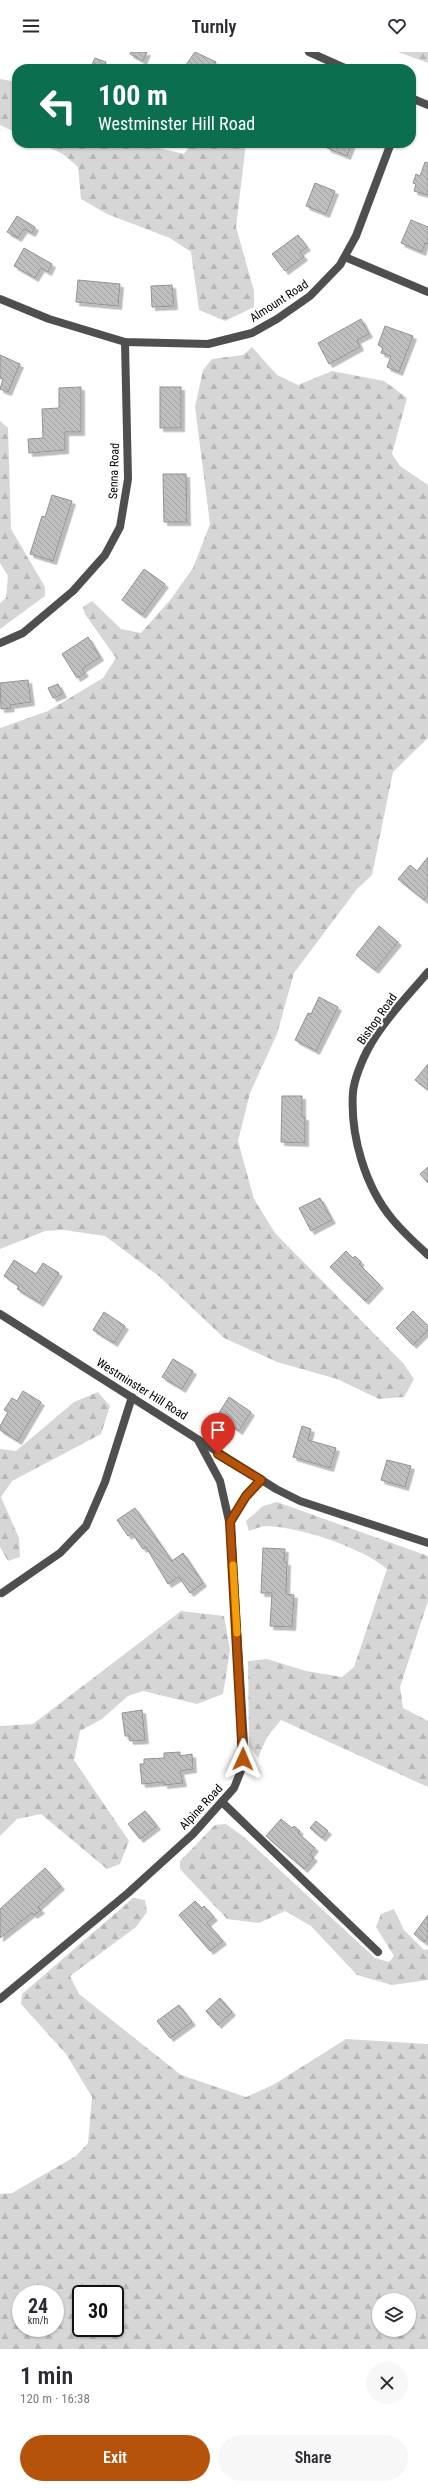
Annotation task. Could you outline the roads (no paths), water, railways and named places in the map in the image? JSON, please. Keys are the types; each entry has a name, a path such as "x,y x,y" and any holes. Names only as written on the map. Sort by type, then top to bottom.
{"street":[{"path":"309,52 336,64"},
{"path":"416,100 428,105"},
{"name":"Almount Road","path":"0,299 49,319 126,342 208,344 252,333 277,320 310,296 331,277 345,258 356,236 389,148"},
{"path":"345,258 428,292"},
{"name":"Senna Road","path":"0,643 23,633 72,591 105,555 118,532 124,510 128,479 126,342"},
{"name":"Bishop Road","path":"428,972 391,1016 368,1049 353,1090 353,1118 360,1155 375,1192 393,1220 428,1255"},
{"name":"Westminster Hill Road","path":"0,1314 261,1480 300,1501 428,1543"},
{"path":"2,1593 60,1553 86,1526 105,1482 132,1397"},
{"name":"Alpine Road","path":"0,2000 128,1893 193,1834 234,1788 240,1776 244,1751 230,1522 220,1481 198,1440"},
{"path":"230,1522 246,1496 261,1480"},
{"path":"222,1802 378,1952"}]}
